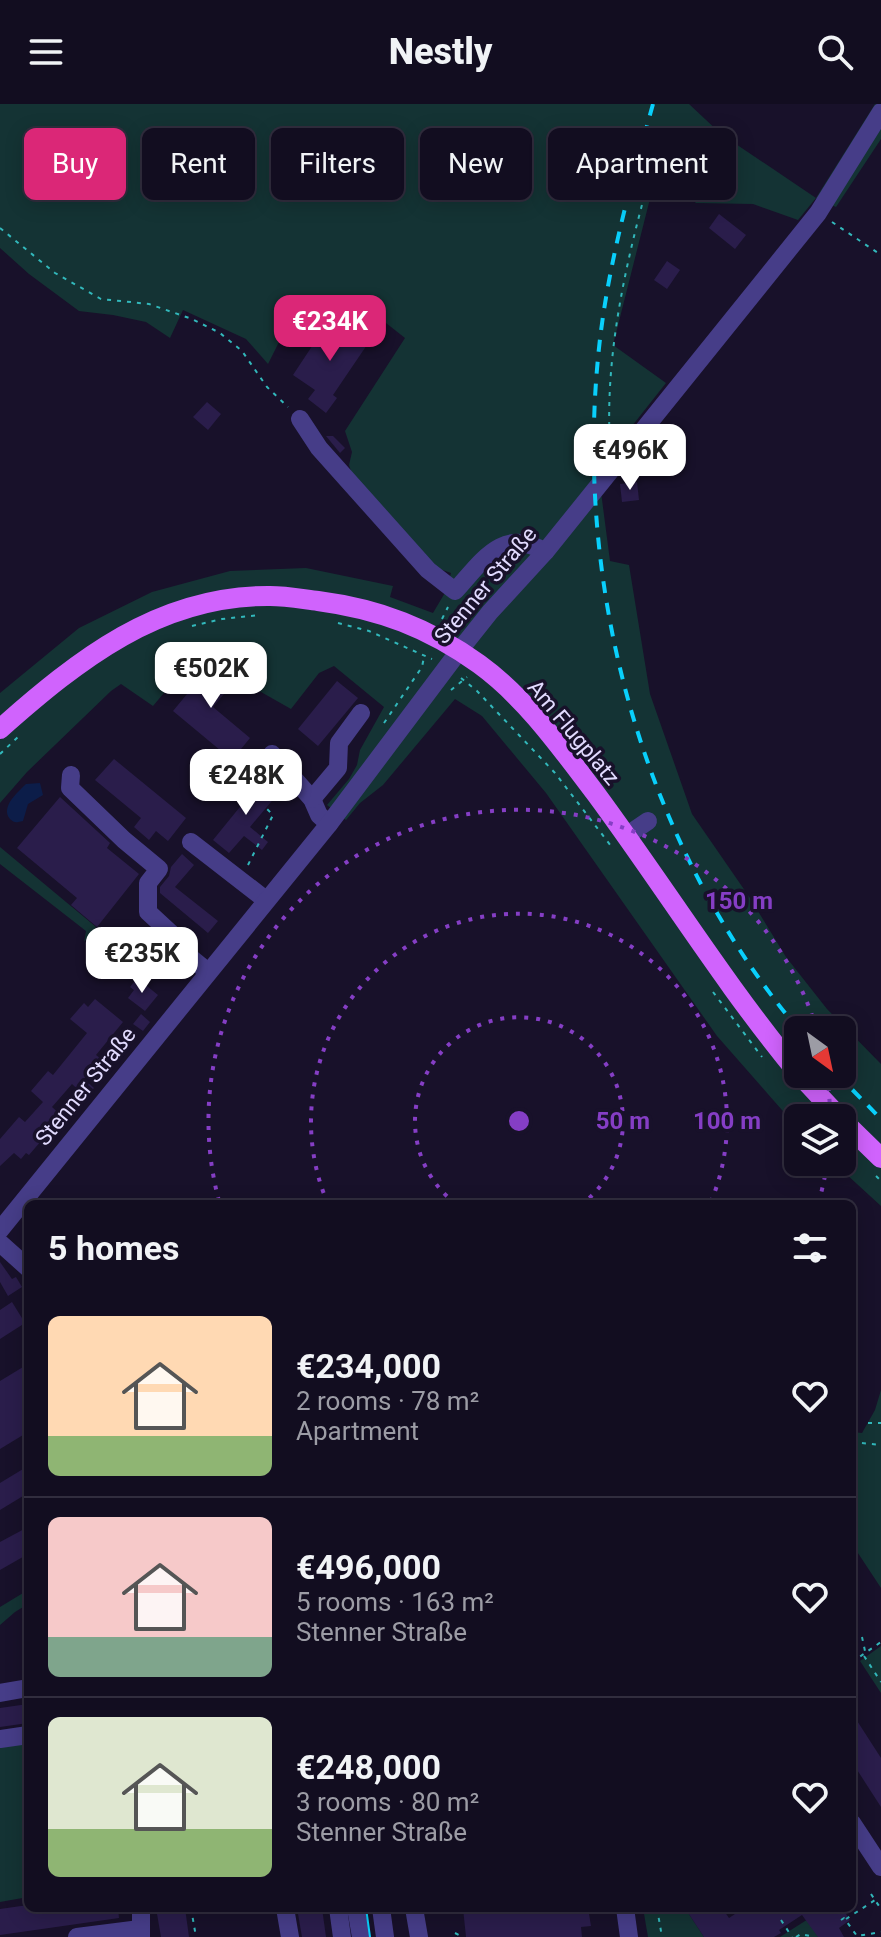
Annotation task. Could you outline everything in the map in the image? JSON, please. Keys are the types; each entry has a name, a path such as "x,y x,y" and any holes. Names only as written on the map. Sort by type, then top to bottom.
{"main road":[{"name":"Am Flugplatz","path":"0,729 96,651 159,618 209,603 268,596 340,604 405,621 459,651 493,675 538,720 620,842 784,1057"},
{"name":"Am Flugplatz","path":"811,1088 827,1104"},
{"name":"Am Flugplatz","path":"856,1134 881,1158"}],"street":[{"name":"Stenner Straße","path":"24,1200 329,824 490,612 545,552 818,213 881,112"},
{"path":"300,419 319,448 428,570 455,591 486,557 503,545 524,542 545,552"},
{"path":"312,799 338,768 339,743 361,713"},
{"path":"272,754 312,799 319,815 329,824"},
{"path":"71,775 70,788 159,869 148,883 148,912 175,937 180,949 208,972"},
{"path":"620,842 648,821"},
{"path":"191,842 266,900"},
{"name":"Stenner Straße","path":"0,1230 24,1200"},
{"path":"0,1243 24,1264"},
{"path":"0,1693 24,1689"},
{"path":"0,1739 24,1736"},
{"path":"856,1829 881,1867"},
{"path":"77,1937 141,1933 141,1912"},
{"path":"286,1912 290,1937"},
{"path":"339,1912 342,1937"},
{"path":"357,1912 361,1937"},
{"path":"382,1912 385,1937"},
{"path":"415,1912 419,1937"},
{"path":"626,1912 629,1937"}],"path":[{"path":"613,467 610,408 615,327 642,200"},
{"path":"818,213 881,255"},
{"path":"0,228 55,273 101,299 149,304 220,333 242,351 267,387 300,419"},
{"path":"193,626 261,615"},
{"path":"333,621 369,631 424,654"},
{"path":"445,668 477,691 620,842"},
{"path":"0,754 23,733"},
{"path":"240,880 273,815 266,808"},
{"path":"712,990 763,1058"},
{"path":"868,1423 881,1423"},
{"path":"856,1442 881,1445"},
{"path":"862,1637 864,1654 881,1682"},
{"path":"856,1659 881,1642"},
{"path":"871,1894 881,1909"},
{"path":"856,1912 875,1900"},
{"path":"192,1912 196,1937"},
{"path":"658,1912 662,1937"},
{"path":"856,1912 843,1920 857,1936 881,1932"},
{"path":"781,1920 794,1937 801,1934 814,1937"},
{"path":"455,1933 463,1937"}],"green space":[{"path":"0,104 689,104 715,128 548,128 548,200 650,200 613,345 666,383 598,469 610,561 629,565 650,694 692,814 786,957 834,1016 784,1016 784,1088 856,1088 856,1039 881,1064 881,1206 848,1176 856,1176 856,1104 784,1104 784,1112 717,1036 546,793 482,716 455,699 383,785 360,803 346,820 327,805 349,779 357,765 360,750 384,707 334,666 319,673 291,709 238,679 200,650 153,706 121,684 111,691 27,772 0,803 0,693 79,628 152,592 230,571 306,568 393,586 390,597 433,613 446,591 451,573 431,566 355,483 349,465 352,452 345,431 405,338 353,297 306,311 286,328 268,364 246,339 183,310 170,338 146,322 79,311 0,248"},
{"path":"875,104 881,104 881,139 836,207 816,198"},
{"path":"736,144 816,198 798,220 753,204 696,203 692,200 736,200"},
{"path":"0,847 96,927 84,942 86,931 0,864"},
{"path":"881,1390 881,1588 856,1550 856,1432 862,1433 875,1410"},
{"path":"24,1592 24,1606 0,1625 0,1607"},
{"path":"881,1646 881,1693 860,1661"},
{"path":"24,1740 24,1898 0,1902 0,1744"},
{"path":"644,1912 688,1912 704,1937 648,1937"},
{"path":"816,1914 818,1937 780,1937"}],"water":[{"path":"40,783 43,795 28,804 23,821 12,821 7,814 11,800 26,784"}],"building":[{"path":"719,214 746,235 735,249 709,228"},
{"path":"667,261 680,270 667,289 654,280"},
{"path":"328,322 354,339 362,328 373,336 333,395 337,398 326,413 308,399 315,390 293,375"},
{"path":"207,402 221,414 208,430 193,417"},
{"path":"326,436 333,436 345,448 340,453"},
{"path":"637,482 639,500 622,502 620,484"},
{"path":"202,655 234,682 213,707 250,738 232,760 173,711 202,676 191,667"},
{"path":"337,681 358,698 318,746 298,729"},
{"path":"114,759 186,818 168,841 156,831 149,840 134,827 141,818 95,780"},
{"path":"250,775 276,796 250,827 268,842 262,850 244,836 229,853 213,840 248,797 238,789"},
{"path":"60,797 110,843 107,848 139,874 97,927 71,905 77,898 17,848"},
{"path":"182,854 194,865 175,887 218,921 208,933 160,893 171,867"},
{"path":"137,978 158,995 145,1011 128,998 134,990 130,987"},
{"path":"95,999 123,1022 96,1055 101,1059 84,1079 94,1088 86,1097 72,1084 52,1107 66,1120 57,1130 53,1127 29,1155 26,1153 21,1159 14,1153 0,1166 0,1139 19,1117 25,1122 43,1102 31,1091 48,1071 53,1075 87,1033 70,1019 84,1003 88,1007"},
{"path":"141,1014 150,1022 143,1031 133,1024"},
{"path":"0,1262 22,1287 8,1296 0,1282"},
{"path":"12,1302 24,1324 0,1339 0,1310"},
{"path":"24,1366 24,1434 0,1449 0,1381"},
{"path":"24,1468 24,1495 0,1510 0,1483"},
{"path":"24,1529 24,1556 0,1570 0,1542"},
{"path":"24,1705 24,1724 0,1727 0,1708"},
{"path":"856,1719 881,1758 881,1807 856,1768"},
{"path":"24,1906 24,1912 118,1912 119,1918 0,1935 0,1909"},
{"path":"157,1912 186,1912 189,1937 161,1937"},
{"path":"298,1912 323,1912 326,1937 302,1937"},
{"path":"463,1912 589,1912 591,1926 581,1927 582,1937 466,1937"},
{"path":"688,1912 725,1912 729,1918 738,1912 845,1912 850,1920 839,1928 844,1937 818,1937 802,1915 779,1930 781,1933 774,1937 704,1937"}],"tram line":[{"path":"367,1912 370,1937"}],"railway":[{"path":"653,104 613,261 598,358 594,447 598,537 611,626 632,714 662,799 699,881 745,958 788,1016"},
{"path":"851,1088 881,1119"}]}
